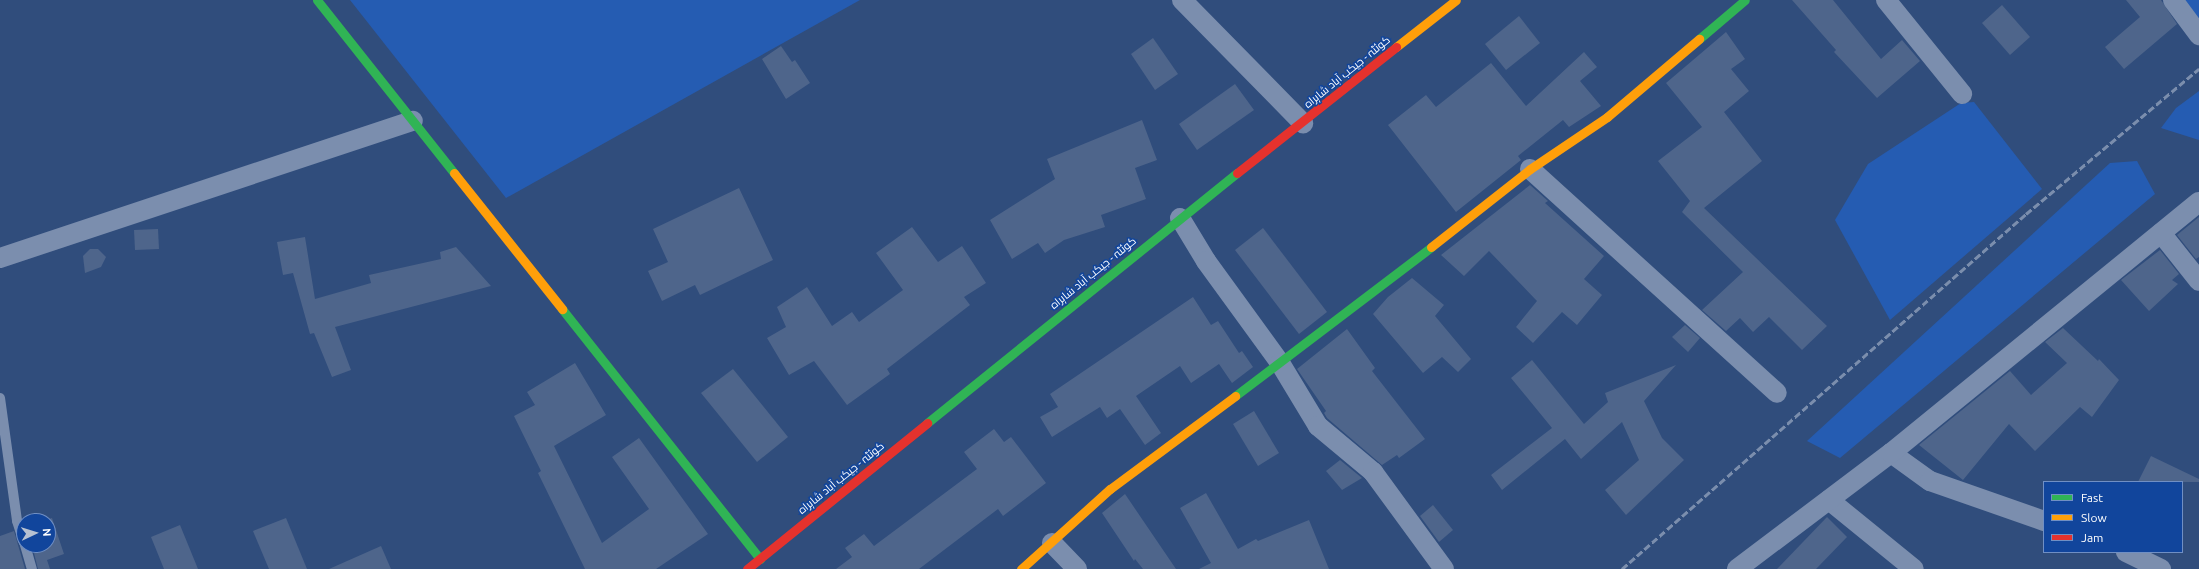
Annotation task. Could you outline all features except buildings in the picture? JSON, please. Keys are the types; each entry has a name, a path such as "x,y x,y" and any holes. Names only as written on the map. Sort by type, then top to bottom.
{"main road":[{"path":"317,0 760,559"},
{"name":"کوئٹہ - جیکب آباد شاہراہ","path":"747,569 1180,218 1303,123 1456,0"},
{"path":"1021,569 1052,543 1110,489 1280,364 1530,169 1607,117 1745,0"}],"street":[{"path":"1182,0 1303,123"},
{"path":"1886,0 1962,94"},
{"path":"2173,0 2199,34"},
{"path":"0,258 413,122"},
{"path":"1530,169 1777,393"},
{"path":"1737,569 1891,453 2199,202"},
{"path":"1180,218 1206,261 1280,364 1318,426 1373,472 1444,569"},
{"path":"2161,233 2199,280"},
{"path":"1891,453 1930,481 2043,521"},
{"path":"1829,500 1914,569"},
{"path":"1052,543 1077,569"},
{"path":"2128,553 2161,569"}],"lane":[{"path":"0,398 16,514"},
{"path":"27,553 32,569"}],"shaded area":[{"path":"350,0 860,0 506,198"},
{"path":"2184,0 2199,0 2199,19"},
{"path":"2199,91 2199,140 2161,128 2176,108"},
{"path":"1974,102 2042,189 1890,320 1835,220 1868,164 1961,103"},
{"path":"2137,161 2155,194 1840,458 1807,441 2110,163"}],"railway":[{"path":"1622,569 2026,214 2199,69"}],"traffic: fast":[{"path":"317,0 454,173"},
{"path":"1699,39 1745,0"},
{"path":"927,423 1237,173"},
{"path":"1235,396 1431,247"},
{"path":"562,309 760,559"}],"traffic: slow":[{"path":"1396,47 1456,0"},
{"path":"1431,247 1530,169 1607,117 1699,39"},
{"path":"454,173 562,309"},
{"path":"1021,569 1110,489 1235,396"}],"traffic: jam":[{"path":"1237,173 1396,47"},
{"path":"747,569 927,423"}]}
